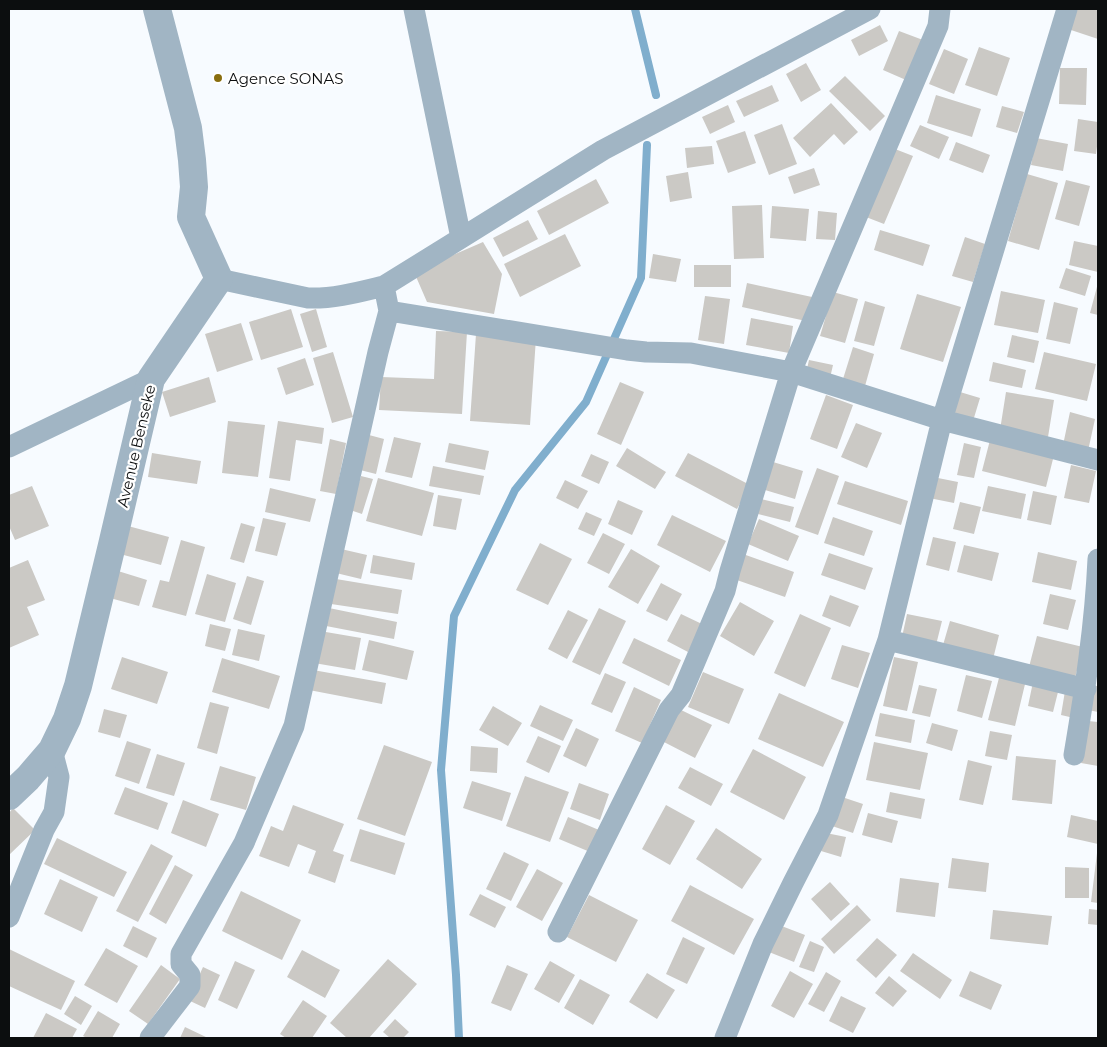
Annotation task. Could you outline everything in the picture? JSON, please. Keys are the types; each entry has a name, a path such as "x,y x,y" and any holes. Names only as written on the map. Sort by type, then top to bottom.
{"street":[{"path":"157,9 188,128 193,178 192,217 218,279 308,298 323,299 354,294 384,286 602,150 861,11"},
{"path":"414,9 461,238"},
{"path":"558,932 670,710 681,696 722,600 791,372 938,26 940,9"},
{"path":"725,1038 763,944 828,815 888,640 942,420 1066,9"},
{"name":"Avenue Benseke","path":"9,796 28,778 52,750 67,719 78,686 151,379 218,279"},
{"path":"150,1038 190,986 190,975 181,964 181,954 244,844 294,726 378,352 389,311 384,286"},
{"path":"389,311 627,350 691,353 791,372 942,420 1098,460"},
{"path":"9,447 151,379"},
{"path":"1074,755 1086,689 1098,559"},
{"path":"888,640 1086,689"},
{"path":"9,918 44,830 54,812 59,777 52,750"}],"building":[{"path":"1075,9 1098,9 1098,39 1068,29"},
{"path":"880,25 888,41 859,56 851,40"},
{"path":"899,31 923,40 906,80 883,70"},
{"path":"979,47 1010,58 997,96 965,85"},
{"path":"944,49 968,59 954,94 929,84"},
{"path":"806,63 821,90 801,102 786,74"},
{"path":"1060,68 1087,68 1086,105 1059,104"},
{"path":"845,76 885,116 870,131 829,91"},
{"path":"772,85 779,101 744,117 736,101"},
{"path":"936,95 981,109 972,137 927,123"},
{"path":"831,103 858,132 844,145 834,134 810,157 793,138"},
{"path":"728,105 735,122 710,134 702,117"},
{"path":"1002,106 1024,112 1017,133 996,127"},
{"path":"1078,119 1098,122 1096,154 1074,151"},
{"path":"782,124 797,164 769,175 754,135"},
{"path":"920,125 949,137 939,159 910,146"},
{"path":"745,131 756,163 728,173 716,141"},
{"path":"1036,138 1068,144 1063,171 1031,165"},
{"path":"956,142 990,155 983,173 949,160"},
{"path":"712,146 714,164 687,168 685,148"},
{"path":"895,149 913,156 884,224 866,217"},
{"path":"814,168 820,185 794,194 788,177"},
{"path":"688,172 692,198 670,202 666,176"},
{"path":"1027,174 1058,183 1039,250 1008,241"},
{"path":"596,179 609,203 549,235 537,211"},
{"path":"1066,180 1090,186 1079,226 1055,219"},
{"path":"762,205 764,258 734,259 732,206"},
{"path":"772,206 809,209 806,241 770,238"},
{"path":"818,211 837,213 835,240 816,239"},
{"path":"528,220 538,239 503,257 493,238"},
{"path":"880,230 930,245 923,266 874,250"},
{"path":"565,234 581,266 520,297 504,264"},
{"path":"965,237 985,244 973,282 952,276"},
{"path":"1074,241 1098,246 1098,272 1069,265"},
{"path":"483,242 502,274 494,314 427,302 414,272"},
{"path":"653,254 681,259 676,282 649,278"},
{"path":"694,265 731,265 731,287 694,287"},
{"path":"1066,268 1091,276 1085,296 1059,288"},
{"path":"747,283 812,297 806,321 742,307"},
{"path":"1098,283 1098,315 1090,313"},
{"path":"1001,291 1045,300 1038,333 994,325"},
{"path":"833,292 858,299 845,343 820,336"},
{"path":"917,294 961,307 943,362 900,349"},
{"path":"705,296 730,299 724,344 698,340"},
{"path":"865,301 885,307 874,346 854,341"},
{"path":"1054,302 1078,308 1070,344 1046,339"},
{"path":"291,309 303,347 261,360 249,322"},
{"path":"316,309 327,347 312,352 300,314"},
{"path":"751,318 793,326 789,353 746,345"},
{"path":"241,323 253,360 217,372 205,334"},
{"path":"436,331 467,332 462,414 379,410 381,377 434,379"},
{"path":"476,334 536,338 530,425 470,421"},
{"path":"1012,335 1039,341 1034,363 1007,357"},
{"path":"853,347 874,354 865,386 843,379"},
{"path":"333,352 353,417 332,423 313,358"},
{"path":"1044,352 1096,364 1087,401 1035,389"},
{"path":"305,358 314,385 286,395 277,368"},
{"path":"809,360 833,365 830,378 806,373"},
{"path":"993,362 1026,370 1022,388 989,381"},
{"path":"209,377 216,402 170,417 162,392"},
{"path":"620,382 644,392 621,445 597,434"},
{"path":"960,392 980,398 973,421 952,414"},
{"path":"1006,392 1054,400 1048,437 1000,430"},
{"path":"826,395 853,405 837,449 810,439"},
{"path":"1070,412 1095,419 1088,451 1063,445"},
{"path":"228,421 265,425 258,477 222,473"},
{"path":"278,421 324,428 322,444 296,440 290,481 269,478"},
{"path":"856,423 882,433 867,468 841,457"},
{"path":"369,435 384,439 376,474 360,470"},
{"path":"394,437 421,443 412,478 385,472"},
{"path":"330,439 346,443 336,494 320,491"},
{"path":"990,440 1054,455 1046,487 982,471"},
{"path":"449,443 489,451 485,470 445,462"},
{"path":"964,443 981,447 974,478 957,475"},
{"path":"627,448 666,472 655,489 616,466"},
{"path":"152,453 201,461 197,484 148,477"},
{"path":"688,453 750,485 737,509 675,476"},
{"path":"591,454 609,462 599,484 581,476"},
{"path":"773,462 803,471 795,499 765,490"},
{"path":"1071,465 1096,471 1089,503 1064,498"},
{"path":"433,466 484,476 480,495 429,486"},
{"path":"817,468 839,476 818,535 795,527"},
{"path":"361,476 373,479 362,514 350,510"},
{"path":"933,477 958,482 954,503 929,498"},
{"path":"378,478 434,493 422,536 366,521"},
{"path":"565,480 588,491 578,509 556,498"},
{"path":"845,481 908,501 901,525 837,504"},
{"path":"32,486 49,526 15,540 9,526 9,495"},
{"path":"988,486 1026,494 1021,519 982,511"},
{"path":"270,488 316,499 310,522 265,512"},
{"path":"1033,491 1057,496 1051,525 1027,520"},
{"path":"438,495 462,499 456,530 433,526"},
{"path":"761,499 794,507 790,522 758,514"},
{"path":"618,500 643,511 632,535 608,524"},
{"path":"960,502 981,507 974,534 953,529"},
{"path":"586,512 602,519 594,536 578,529"},
{"path":"672,515 726,541 710,572 657,545"},
{"path":"833,517 873,531 864,556 824,543"},
{"path":"263,518 286,523 277,556 255,551"},
{"path":"759,519 799,536 788,561 748,544"},
{"path":"241,523 255,527 244,563 230,559"},
{"path":"128,526 169,537 161,565 120,554"},
{"path":"603,533 625,544 609,574 587,563"},
{"path":"933,537 956,542 949,571 926,565"},
{"path":"181,540 205,547 186,616 152,607 160,580 169,582"},
{"path":"540,543 572,559 548,605 516,590"},
{"path":"964,545 999,553 992,581 957,572"},
{"path":"341,549 367,555 361,579 336,573"},
{"path":"631,549 660,566 638,604 608,587"},
{"path":"1038,552 1077,561 1071,590 1032,582"},
{"path":"829,553 873,568 865,590 821,575"},
{"path":"743,554 794,572 785,597 734,579"},
{"path":"373,555 415,563 412,580 370,573"},
{"path":"28,560 45,600 27,607 39,635 9,648 9,568"},
{"path":"118,571 147,580 139,606 110,598"},
{"path":"207,574 236,583 225,622 195,614"},
{"path":"247,576 264,581 251,625 233,619"},
{"path":"336,579 402,590 398,614 331,604"},
{"path":"661,583 682,594 667,621 646,611"},
{"path":"1050,594 1076,600 1068,630 1043,624"},
{"path":"830,595 859,606 850,627 822,616"},
{"path":"740,602 774,621 754,656 720,636"},
{"path":"329,608 397,622 394,639 326,626"},
{"path":"599,608 626,621 600,675 572,662"},
{"path":"568,610 588,620 567,659 548,649"},
{"path":"681,614 702,624 688,652 667,641"},
{"path":"800,614 831,628 805,687 774,673"},
{"path":"907,614 942,621 936,645 902,637"},
{"path":"950,621 999,635 993,659 943,645"},
{"path":"210,624 231,629 225,651 205,646"},
{"path":"238,629 265,635 259,661 232,655"},
{"path":"320,631 361,638 355,670 314,663"},
{"path":"1037,636 1083,647 1075,678 1029,667"},
{"path":"634,638 681,660 669,686 622,663"},
{"path":"369,640 414,651 407,680 362,670"},
{"path":"842,645 870,653 858,688 831,679"},
{"path":"122,657 168,672 157,704 111,689"},
{"path":"894,657 918,662 907,711 883,706"},
{"path":"222,658 280,676 269,709 212,692"},
{"path":"313,670 386,683 382,704 309,690"},
{"path":"703,672 744,689 729,724 688,707"},
{"path":"605,673 626,682 612,713 591,704"},
{"path":"1000,674 1026,680 1015,726 988,720"},
{"path":"966,675 992,681 982,718 957,711"},
{"path":"1033,682 1059,688 1053,712 1028,706"},
{"path":"919,685 937,689 930,717 912,713"},
{"path":"1094,686 1098,686 1098,712 1088,710"},
{"path":"634,687 661,700 642,743 615,731"},
{"path":"1065,691 1079,694 1074,718 1061,715"},
{"path":"779,693 844,722 823,767 758,739"},
{"path":"210,702 229,707 217,754 197,748"},
{"path":"540,705 573,720 563,741 530,726"},
{"path":"493,706 522,723 508,746 479,730"},
{"path":"104,709 127,715 120,738 98,732"},
{"path":"679,709 712,725 695,758 662,741"},
{"path":"880,713 915,720 911,743 875,736"},
{"path":"1088,721 1098,722 1098,766 1081,763"},
{"path":"932,723 958,730 952,751 926,743"},
{"path":"576,728 599,739 586,767 563,756"},
{"path":"990,731 1012,735 1007,760 985,756"},
{"path":"538,736 561,746 549,773 526,762"},
{"path":"127,741 151,749 139,784 115,776"},
{"path":"874,742 928,753 920,790 866,780"},
{"path":"384,745 432,762 405,836 357,819"},
{"path":"471,746 498,748 497,773 470,771"},
{"path":"753,749 806,777 784,820 730,792"},
{"path":"157,754 185,763 174,796 146,788"},
{"path":"1016,756 1056,760 1052,804 1012,800"},
{"path":"968,760 992,766 983,805 959,800"},
{"path":"220,766 256,777 246,810 210,800"},
{"path":"690,767 723,784 711,806 678,788"},
{"path":"525,776 569,792 550,842 506,826"},
{"path":"472,781 511,793 502,821 463,808"},
{"path":"579,783 609,794 600,820 570,809"},
{"path":"125,787 168,803 158,830 114,814"},
{"path":"890,792 925,799 921,819 886,812"},
{"path":"842,797 863,804 853,833 832,826"},
{"path":"183,800 219,814 206,847 171,833"},
{"path":"293,805 344,824 333,851 344,855 335,883 308,873 316,851 298,844 289,867 259,856 271,826 283,831"},
{"path":"666,805 695,821 670,865 642,849"},
{"path":"13,808 35,830 9,855 9,813"},
{"path":"868,813 898,821 892,843 862,835"},
{"path":"1071,815 1098,821 1098,844 1067,837"},
{"path":"568,817 599,830 590,852 559,839"},
{"path":"716,828 762,859 742,889 696,859"},
{"path":"360,829 405,843 395,875 350,861"},
{"path":"826,833 846,837 841,857 821,851"},
{"path":"57,838 127,872 114,897 44,864"},
{"path":"151,844 173,856 138,922 116,911"},
{"path":"504,852 529,864 511,901 486,889"},
{"path":"1098,853 1098,903 1091,902"},
{"path":"952,858 989,863 986,892 948,888"},
{"path":"175,865 193,875 166,924 149,914"},
{"path":"1065,867 1089,868 1089,898 1065,898"},
{"path":"537,869 563,883 542,921 516,907"},
{"path":"900,878 939,883 935,917 896,912"},
{"path":"60,879 98,897 82,932 44,914"},
{"path":"830,882 850,904 831,921 811,899"},
{"path":"690,885 754,919 734,955 671,921"},
{"path":"241,891 301,920 282,960 222,931"},
{"path":"480,894 506,907 495,928 469,915"},
{"path":"589,895 638,920 616,962 567,937"},
{"path":"857,905 871,920 834,954 821,939"},
{"path":"1089,909 1098,910 1098,925 1088,924"},
{"path":"993,910 1052,916 1048,945 990,939"},
{"path":"779,925 805,935 794,962 769,952"},
{"path":"133,926 157,938 147,958 123,946"},
{"path":"683,937 705,948 687,984 666,974"},
{"path":"877,938 897,955 876,978 856,960"},
{"path":"810,941 824,947 814,972 799,967"},
{"path":"106,948 138,966 117,1003 84,985"},
{"path":"9,949 75,981 61,1010 9,986"},
{"path":"302,950 340,970 325,998 287,977"},
{"path":"913,953 952,980 940,999 900,971"},
{"path":"388,959 417,984 369,1038 347,1038 330,1023"},
{"path":"235,961 255,970 237,1009 218,1000"},
{"path":"550,961 575,975 559,1003 534,989"},
{"path":"161,965 180,979 148,1024 129,1011"},
{"path":"507,965 528,974 511,1011 491,1003"},
{"path":"203,967 220,975 205,1008 188,1000"},
{"path":"790,971 813,984 794,1018 771,1006"},
{"path":"970,971 1002,985 991,1010 959,996"},
{"path":"826,972 841,981 824,1012 808,1004"},
{"path":"647,973 675,990 657,1019 629,1002"},
{"path":"889,976 907,991 893,1007 875,993"},
{"path":"580,979 610,995 593,1025 564,1008"},
{"path":"75,996 92,1006 81,1025 64,1014"},
{"path":"841,996 866,1008 853,1033 829,1021"},
{"path":"303,1000 327,1016 312,1038 286,1038 280,1034"},
{"path":"98,1011 120,1024 112,1038 87,1038 83,1036"},
{"path":"46,1013 77,1029 72,1038 33,1038"},
{"path":"395,1019 409,1032 403,1038 390,1038 383,1032"},
{"path":"185,1027 208,1038 180,1038"}],"waterway":[{"path":"635,9 656,95"},
{"path":"459,1038 441,770 454,616 515,490 586,402 641,278 647,145"}],"place":[{"name":"Agence SONAS","path":"218,78"}]}
